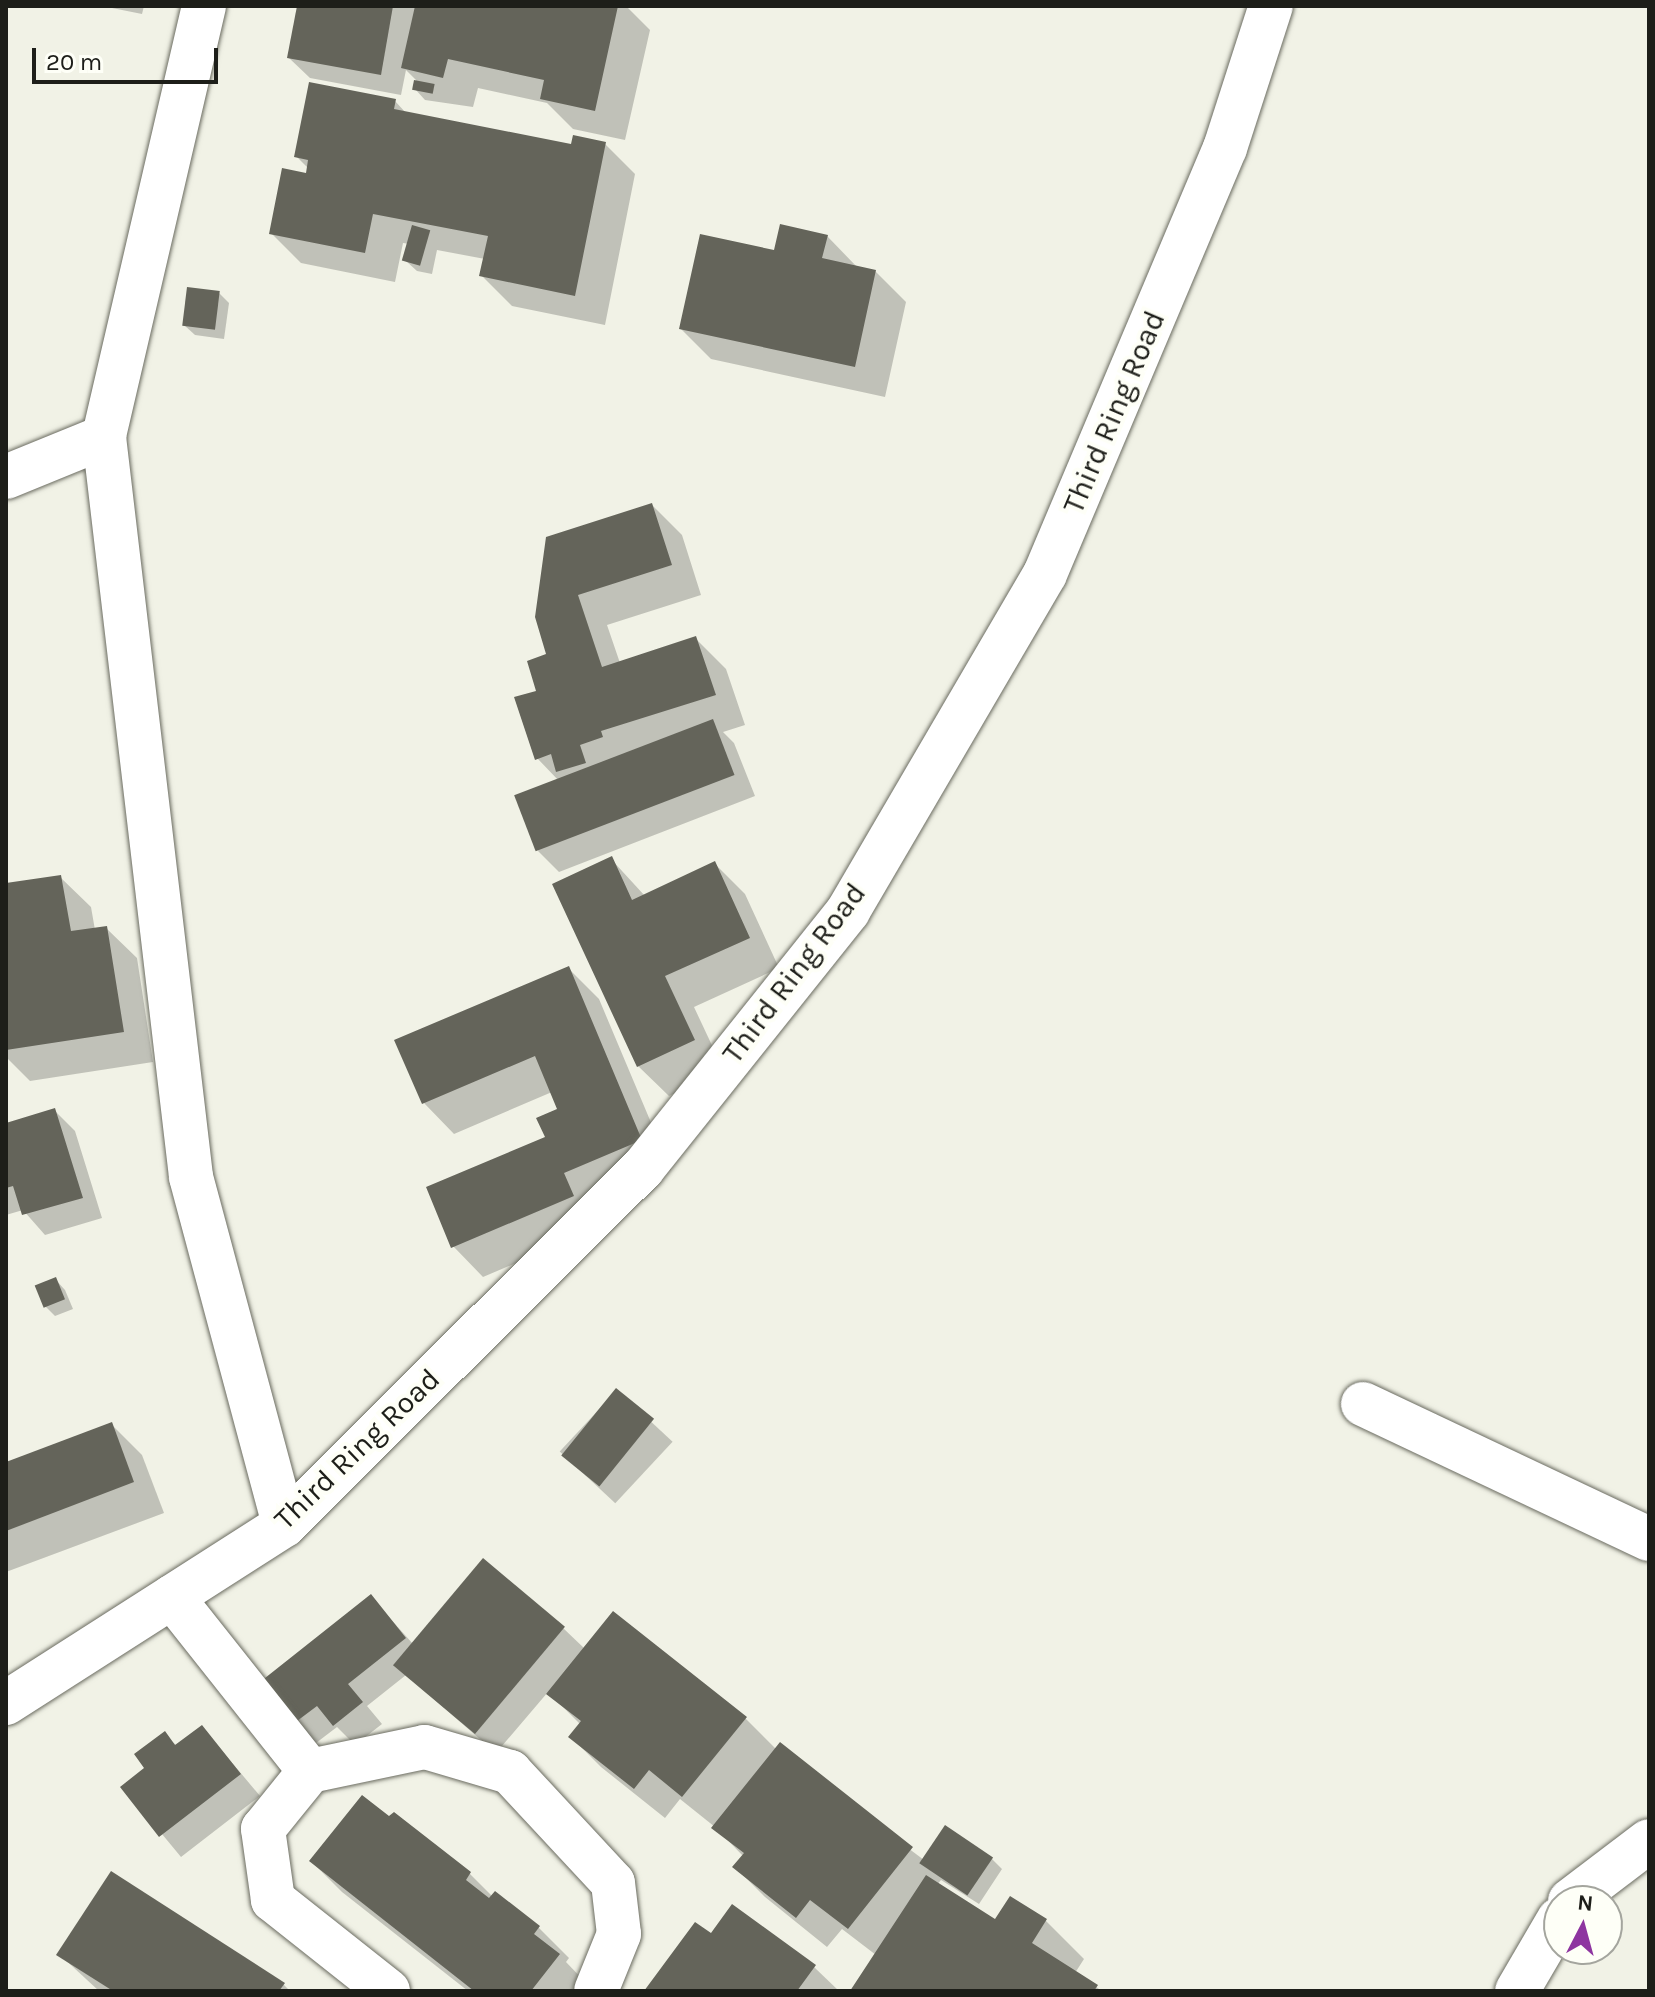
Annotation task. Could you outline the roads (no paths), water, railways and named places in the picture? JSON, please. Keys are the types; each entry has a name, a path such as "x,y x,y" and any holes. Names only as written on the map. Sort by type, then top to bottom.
{"street":[{"path":"204,6 104,437 191,1177 284,1525"},
{"name":"Third Ring Road","path":"6,1703 284,1525 643,1168 848,911 1045,574 1225,148 1271,6"},
{"path":"6,477 104,437"},
{"path":"1363,1404 1649,1539"},
{"path":"172,1597 310,1771"},
{"path":"388,1991 273,1900 263,1829 310,1771 425,1747 510,1772 613,1883 619,1934 596,1991"},
{"path":"1591,1885 1649,1841"},
{"path":"1517,1991 1543,1946"}]}
